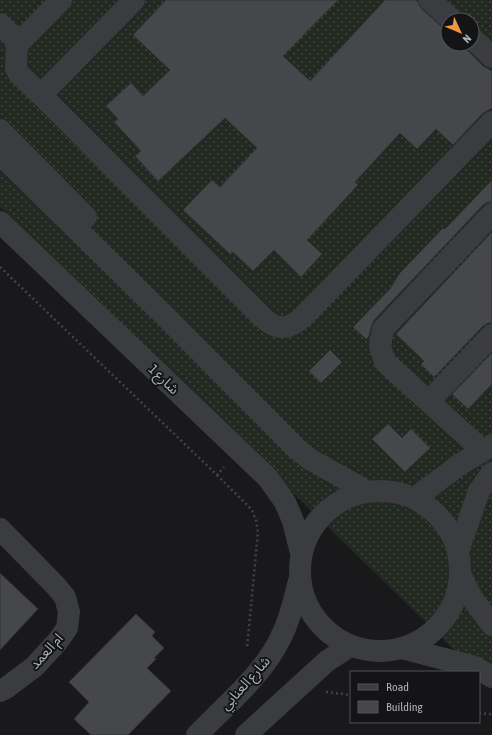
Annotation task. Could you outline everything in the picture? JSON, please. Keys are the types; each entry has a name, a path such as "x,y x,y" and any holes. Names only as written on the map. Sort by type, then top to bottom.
{"street":[{"path":"17,45 61,0"},
{"path":"41,95 134,0"},
{"path":"430,0 443,12"},
{"path":"0,24 12,35 17,45 16,68 24,80 41,95 263,318 272,325 283,328 294,325 299,321 492,122"},
{"path":"480,46 492,57"},
{"path":"0,130 135,267 147,281 164,314"},
{"path":"0,154 164,314 296,448 311,460 367,491"},
{"path":"415,498 487,447 429,401 385,362 380,346 383,329 492,214"},
{"name":"شارع 1","path":"0,222 268,478 285,502 294,521 301,553"},
{"path":"429,401 492,335"},
{"path":"458,551 479,491 492,473"},
{"path":"383,490 400,492 415,498 430,507 452,534 458,551 460,574 455,598 443,620 425,637 402,648 376,651 350,646 331,635 316,620 305,601 300,580 299,567 301,553 310,531 324,512 344,499 367,491 383,490"},
{"name":"ام العمد","path":"0,529 65,597 69,612 66,628 58,641 34,667 6,688 0,690"},
{"path":"460,574 472,598 492,625"},
{"name":"شارع العنابي","path":"197,735 268,660 281,638 290,617 300,580"},
{"path":"246,735 327,661 350,646"},
{"path":"402,648 475,667 492,677"}],"path":[{"path":"480,713 490,714 492,711"}],"shaded area":[{"path":"0,0 492,0 492,687 480,675 480,671 476,671 0,207"}],"building":[{"path":"166,0 338,0 283,56 310,81 385,0 416,0 422,9 440,25 440,52 469,52 483,66 492,71 492,108 483,113 453,145 436,129 417,149 400,133 355,182 358,185 307,240 322,254 301,277 274,250 253,271 233,252 230,254 183,210 212,180 220,187 257,148 225,118 158,181 135,156 141,151 114,122 118,119 106,106 131,83 143,96 170,70 133,35"},
{"path":"492,180 492,202 488,202 483,205 374,320 369,336 366,339 353,327 390,289 400,273"},
{"path":"492,232 492,323 488,323 483,326 434,377 421,364 424,361 396,334"},
{"path":"330,350 342,362 321,383 309,371"},
{"path":"492,353 492,384 468,409 452,394"},
{"path":"388,424 402,438 411,429 430,448 405,472 372,439"},
{"path":"0,573 38,609 0,650"},
{"path":"136,614 155,632 152,636 164,648 147,668 171,691 128,735 91,735 74,719 89,702 69,682"}]}
